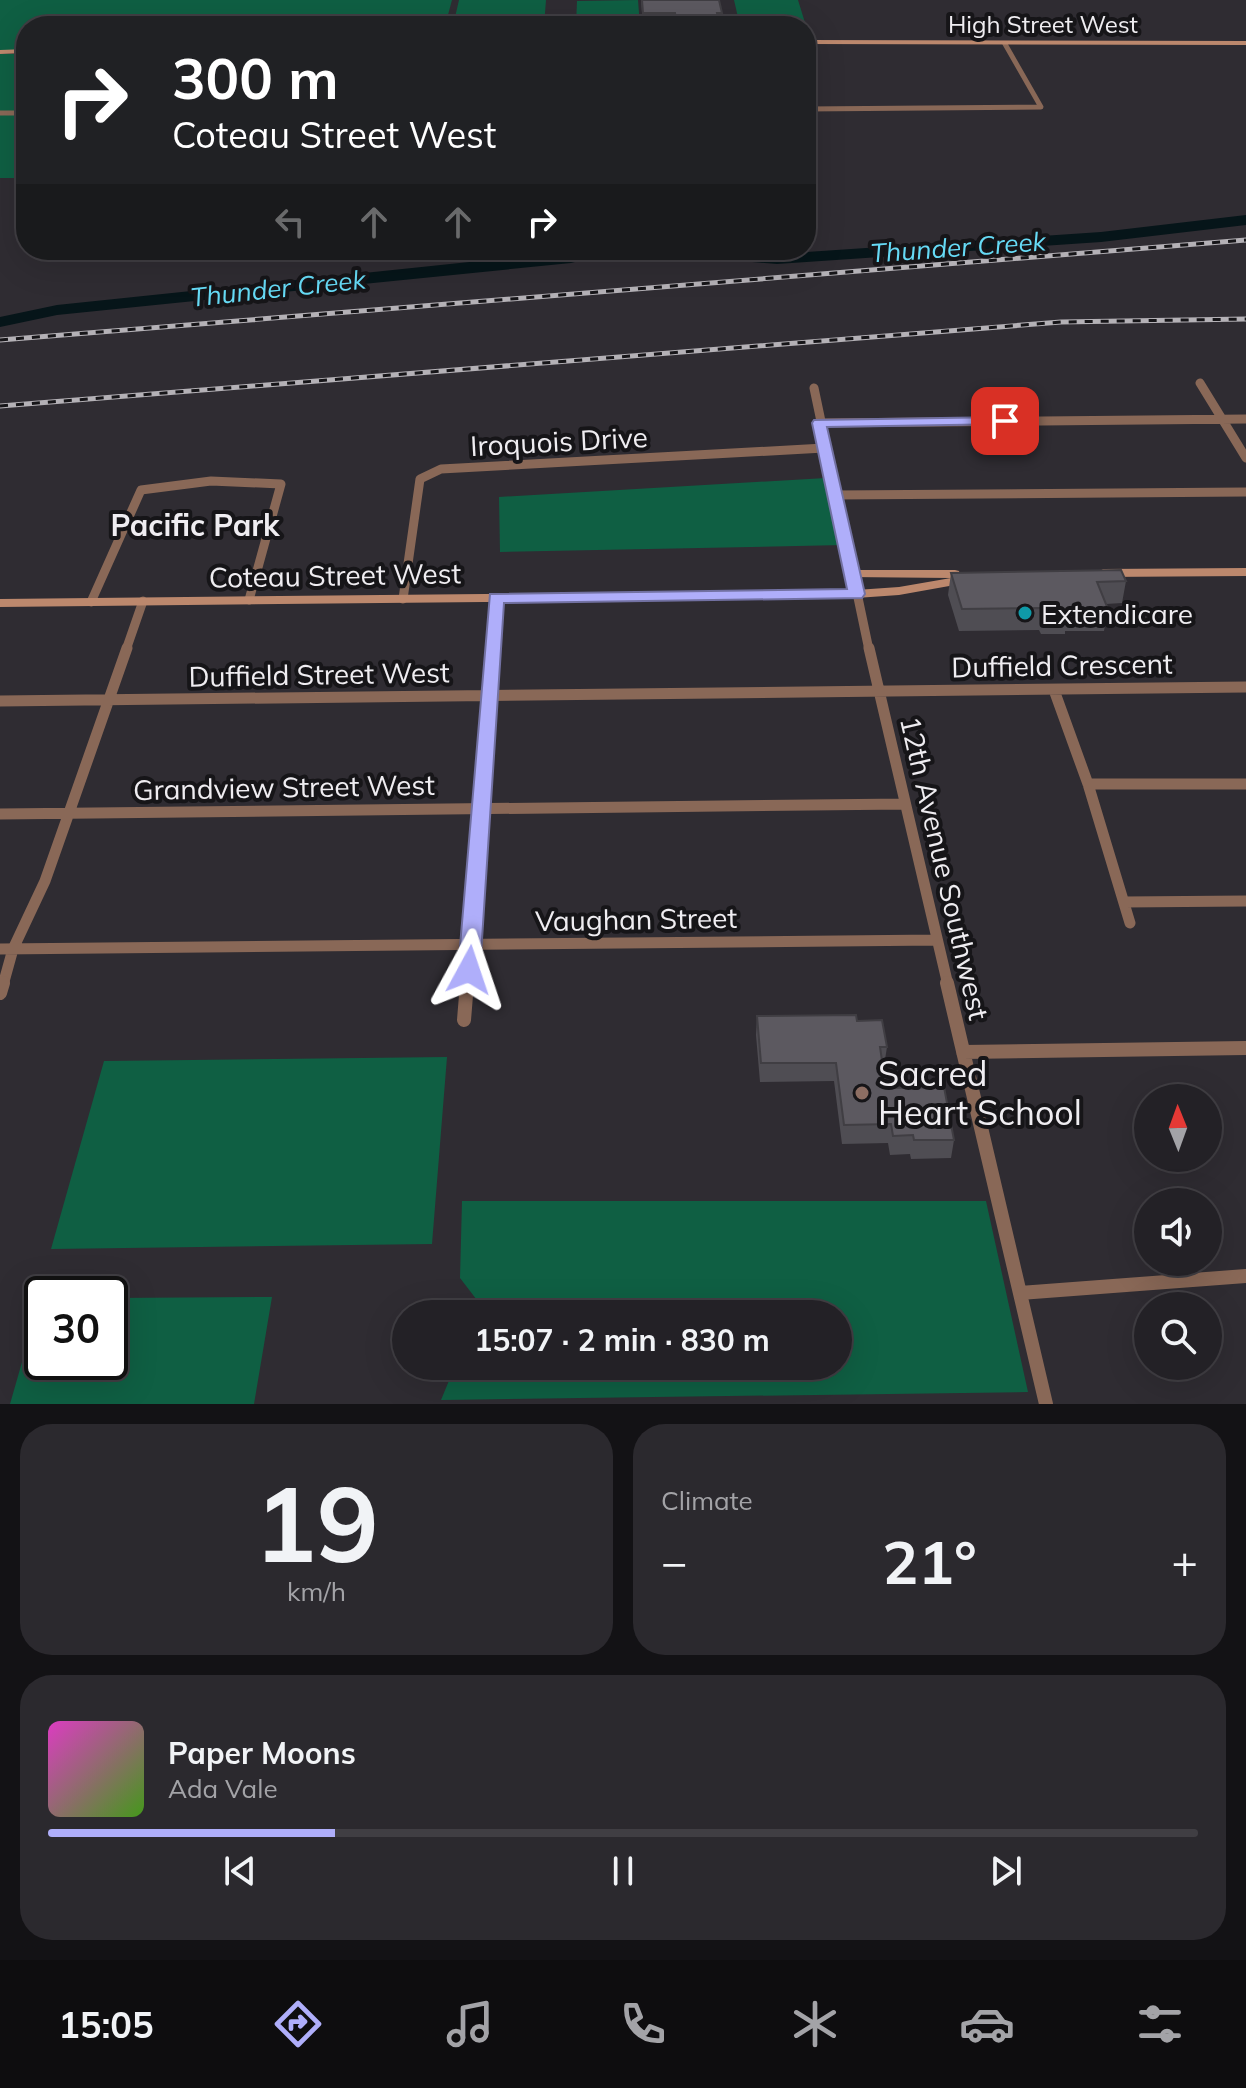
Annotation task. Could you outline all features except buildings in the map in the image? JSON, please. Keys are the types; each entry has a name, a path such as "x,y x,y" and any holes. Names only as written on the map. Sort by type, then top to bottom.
{"street":[{"name":"High Street West","path":"816,44 1246,43"},
{"path":"816,109 1041,107 1005,44"},
{"path":"1200,383 1246,458"},
{"name":"12th Avenue Southwest","path":"814,388 856,594 1046,1404"},
{"path":"819,423 1246,419"},
{"name":"Iroquois Drive","path":"403,599 420,479 441,469 824,448"},
{"path":"91,602 141,490 157,486 245,482 281,484 249,600"},
{"path":"835,495 1246,492"},
{"path":"1089,573 1246,572"},
{"name":"Coteau Street West","path":"0,603 856,594 980,576 852,574"},
{"path":"464,1020 496,598"},
{"path":"0,993 7,949 45,881 143,601"},
{"name":"Duffield Crescent","path":"879,690 1246,687"},
{"name":"Duffield Street West","path":"0,701 879,690"},
{"path":"1054,690 1088,784 1130,923"},
{"path":"1088,784 1246,784"},
{"name":"Grandview Street West","path":"0,814 905,804"},
{"path":"1124,902 1246,901"},
{"name":"Vaughan Street","path":"7,949 937,940"},
{"path":"963,1052 1246,1048"},
{"path":"1020,1293 1246,1276"}],"green space":[{"path":"0,0 452,0 448,16 16,16 16,50 0,51"},
{"path":"459,0 546,0 545,16 455,16"},
{"path":"638,0 639,16 576,16 577,1"},
{"path":"734,0 798,0 803,16 738,16"},
{"path":"0,54 16,54 16,178 0,178"},
{"path":"826,478 844,545 500,552 499,497"},
{"path":"447,1057 432,1244 51,1249 104,1061"},
{"path":"462,1201 986,1201 1028,1392 441,1400 449,1380 852,1380 852,1300 477,1300 460,1278"},
{"path":"272,1297 254,1404 10,1404 24,1355 24,1380 128,1380 128,1298"}],"waterway":[{"name":"Thunder Creek","path":"816,256 1101,237 1246,220"},
{"name":"Thunder Creek","path":"0,322 57,310 551,260"}],"railway":[{"path":"0,340 1246,240"},
{"path":"0,406 1061,322 1246,319"}],"place":[{"name":"Extendicare","path":"1025,613"},
{"name":"Sacred Heart School","path":"862,1093"}],"district":[{"name":"Pacific Park","path":"195,525"}],"route":[{"path":"469,970 496,598 856,594 819,423 1005,421"}]}
